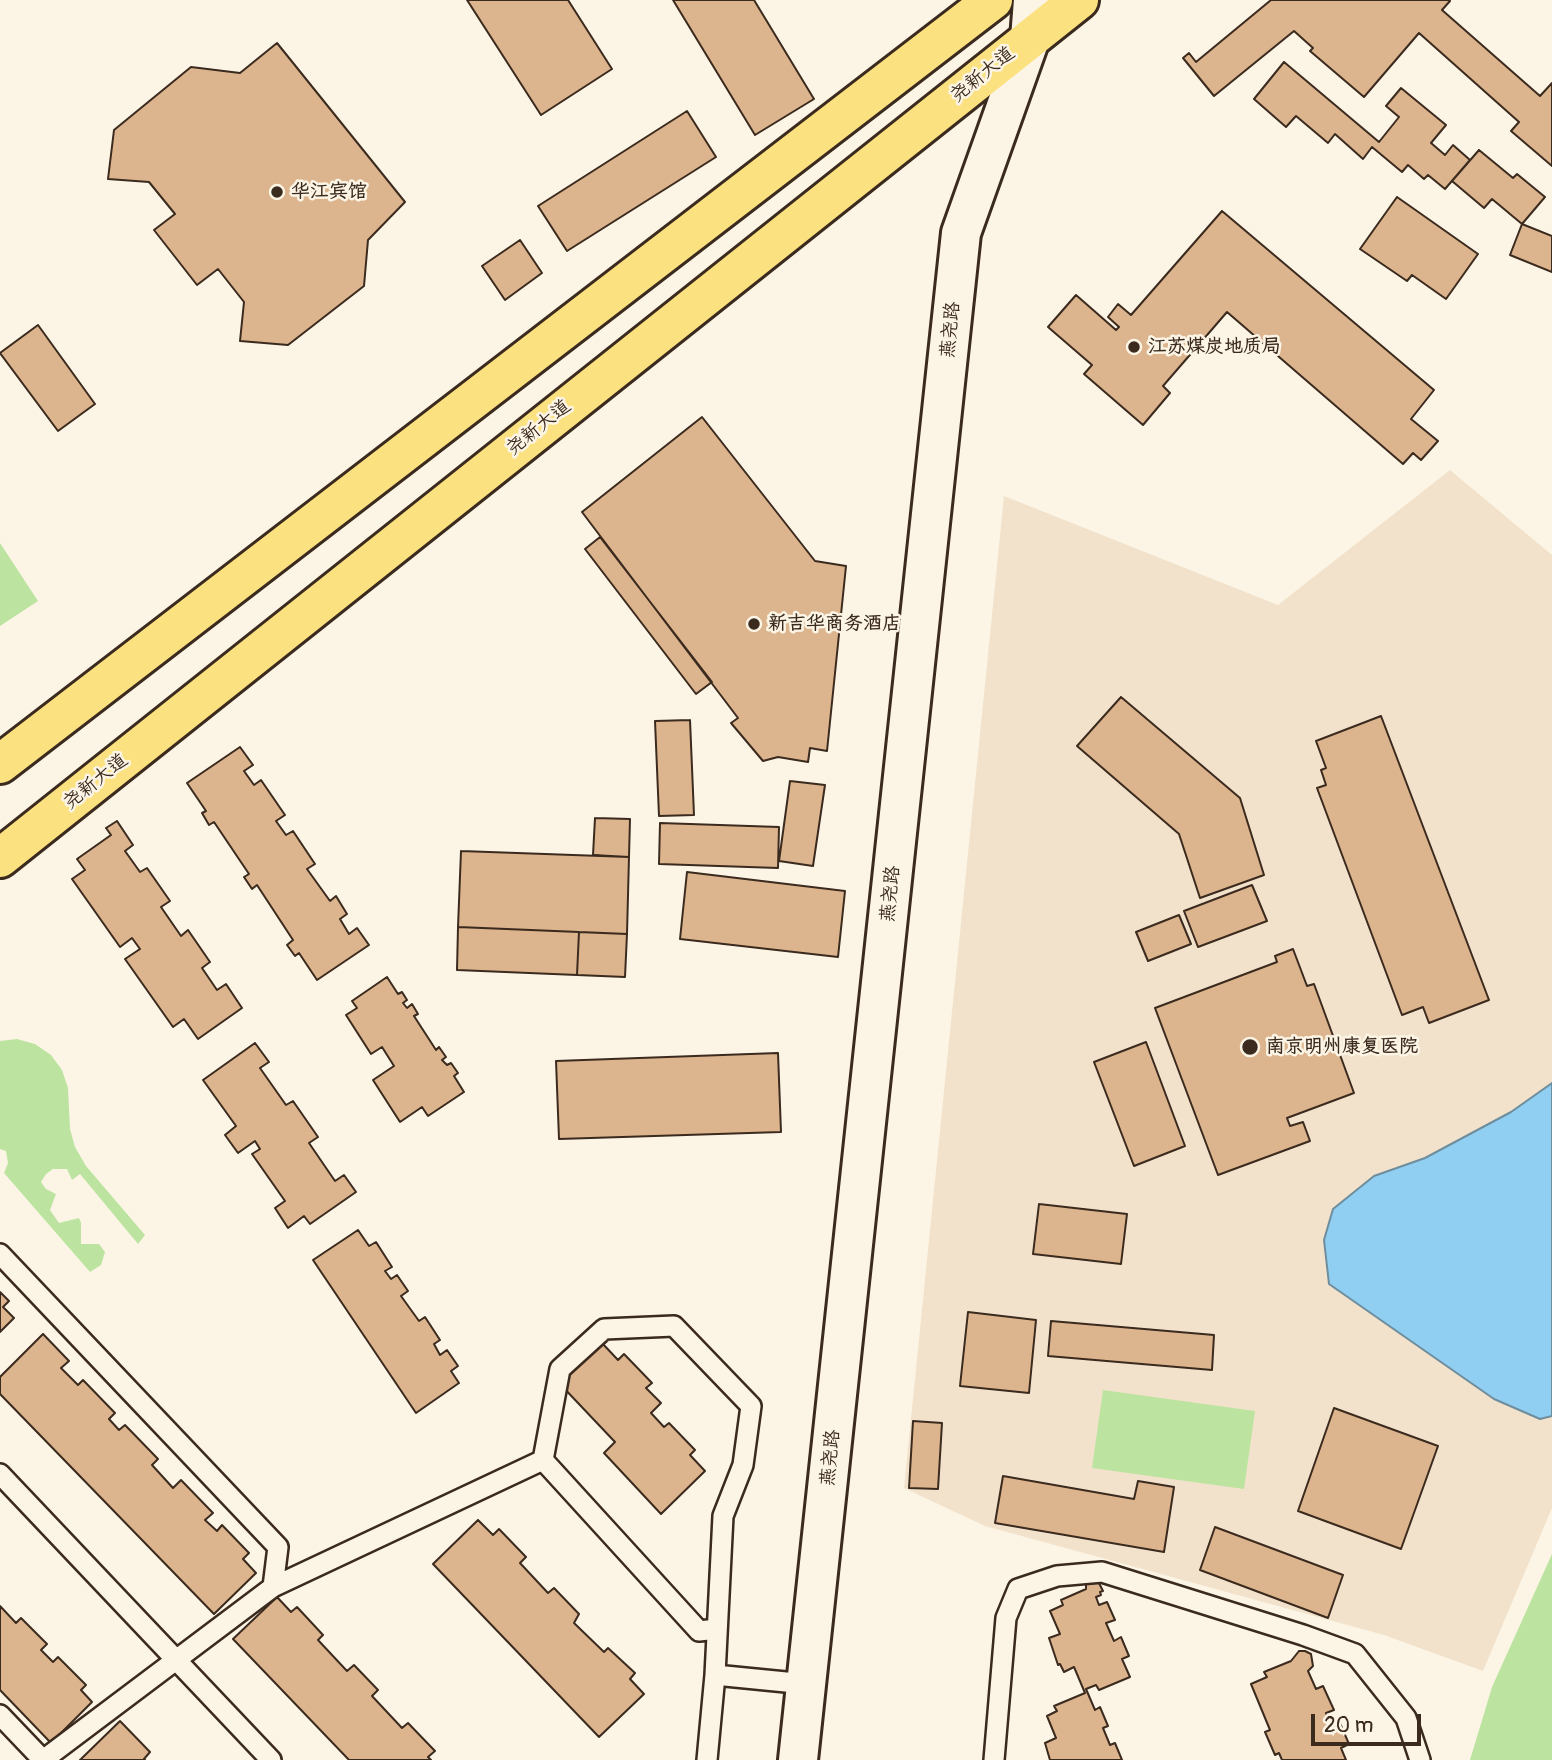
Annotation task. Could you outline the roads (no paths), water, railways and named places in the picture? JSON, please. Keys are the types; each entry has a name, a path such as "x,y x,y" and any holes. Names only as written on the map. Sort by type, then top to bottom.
{"main road":[{"path":"0,764 994,0 1028,39"},
{"name":"燕尧路","path":"798,1760 961,233 1028,39 1033,0"},
{"name":"尧新大道","path":"0,858 1079,0"}],"lane":[{"path":"0,1254 278,1547 273,1587"},
{"path":"543,1460 560,1369 604,1329 674,1326 751,1406 743,1465 723,1516 715,1675 707,1760"},
{"path":"0,1715 43,1760 273,1587 543,1460"},
{"path":"543,1460 699,1631 717,1629"},
{"path":"0,1474 271,1760"},
{"path":"994,1760 1006,1618 1018,1589 1057,1576 1102,1572 1355,1654 1406,1717 1420,1760"},
{"path":"715,1675 806,1684"}],"water":[{"path":"1552,1083 1552,1416 1540,1419 1494,1399 1329,1284 1324,1240 1333,1209 1374,1176 1425,1158 1511,1112"}],"place":[{"name":"华江宾馆","path":"277,192"},
{"name":"江苏煤炭地质局","path":"1134,347"},
{"name":"新吉华商务酒店","path":"754,624"},
{"name":"南京明州康复医院","path":"1250,1047"}]}
